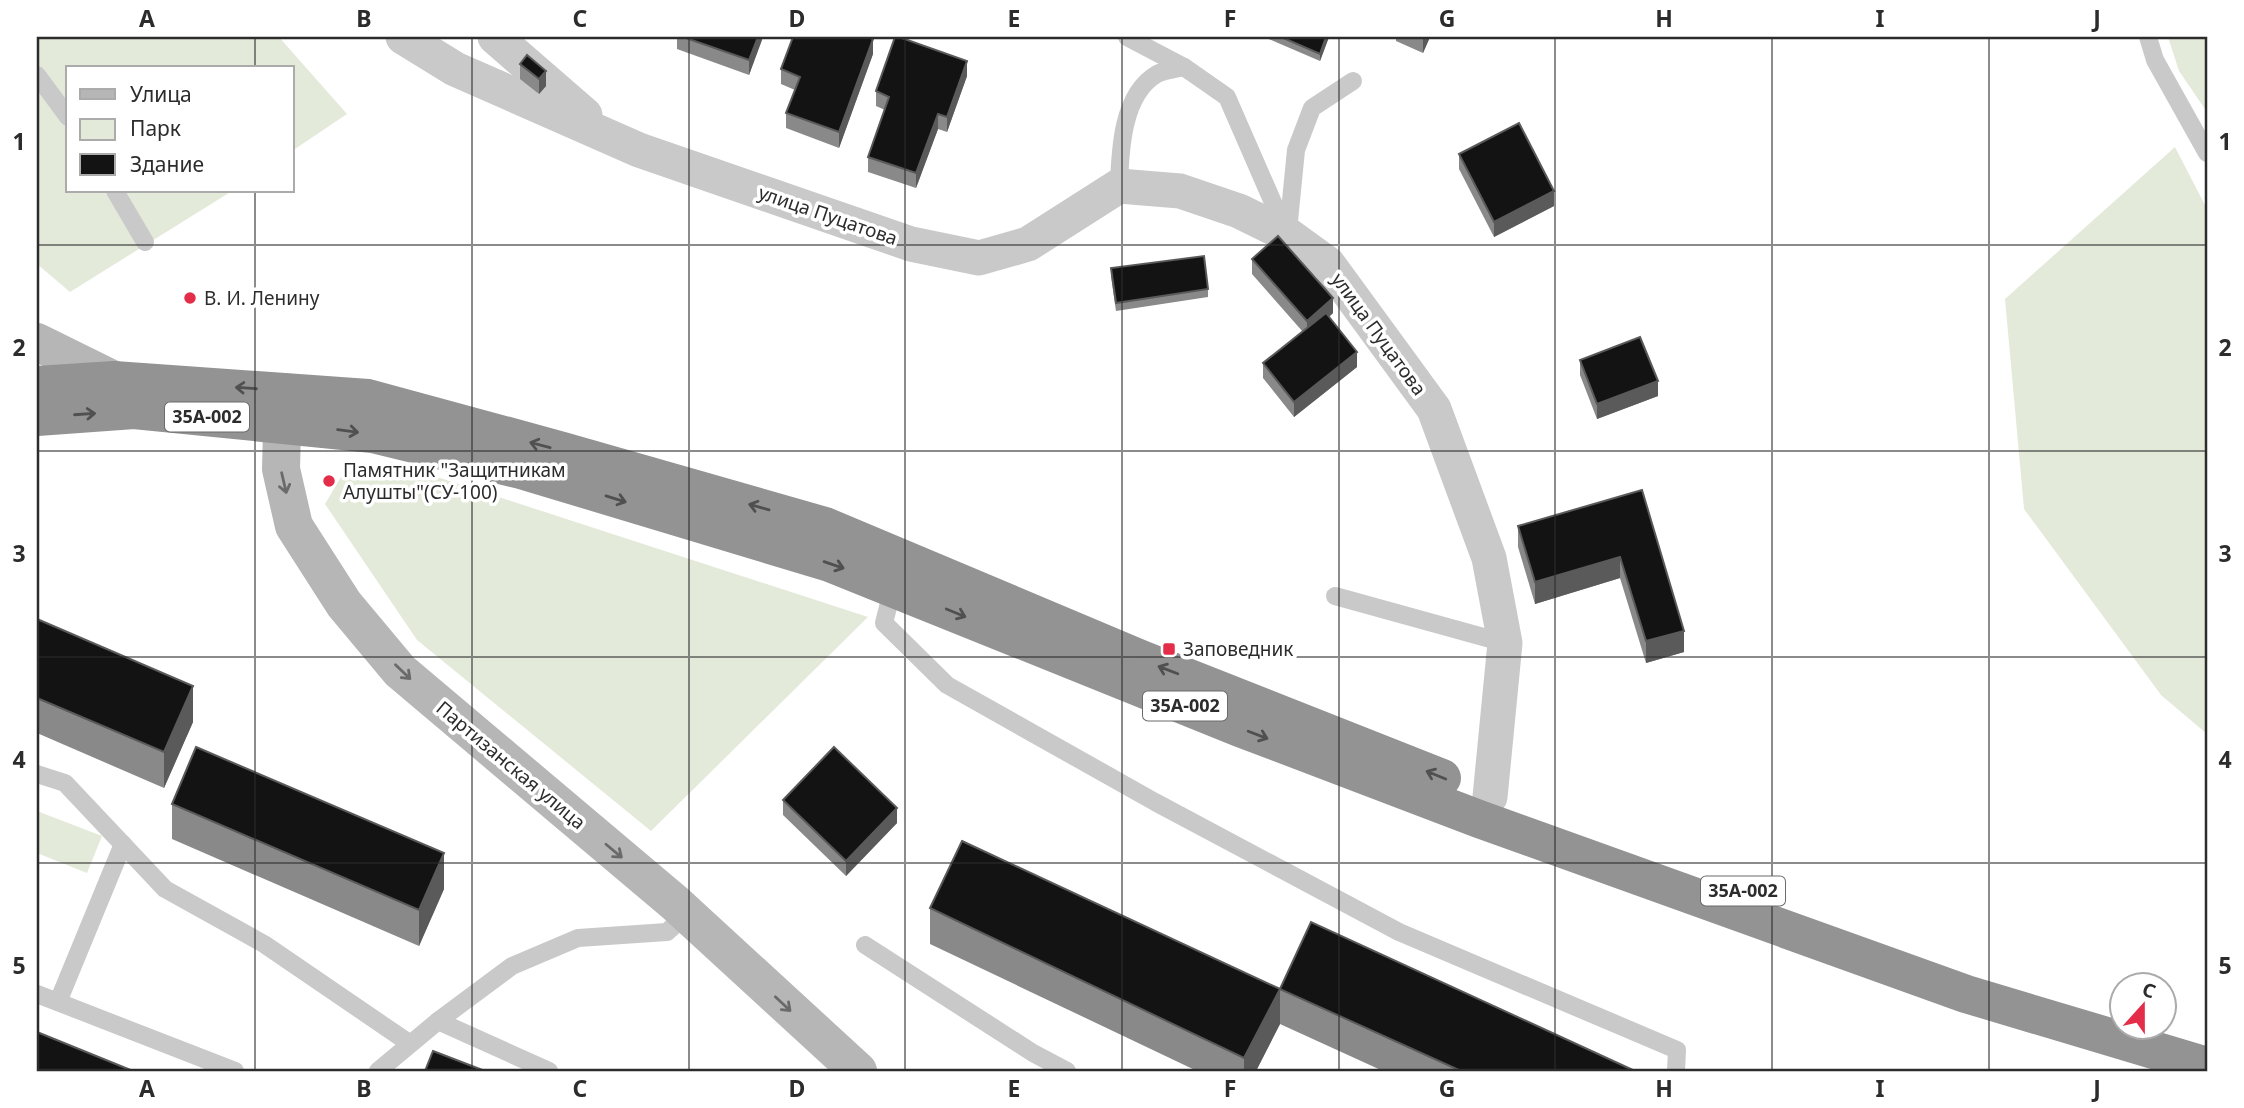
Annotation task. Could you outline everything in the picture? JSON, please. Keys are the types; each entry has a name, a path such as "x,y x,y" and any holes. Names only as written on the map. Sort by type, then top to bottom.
{"highway":[{"path":"37,385 124,395"},
{"path":"37,417 124,395"},
{"name":"35А-002","path":"124,395 282,407 368,398 824,526 1141,659 1490,797 1879,942 2108,1019"},
{"name":"35А-002","path":"282,407 373,434 521,470 830,563 893,586 1240,728 1479,820 1966,994 2207,1066"},
{"path":"2178,1040 2207,1048"}],"main road":[{"path":"37,342 124,395"},
{"name":"Партизанская улица","path":"282,407 281,469 294,526 344,604 400,671 675,903 858,1071"}],"street":[{"name":"улица Пуцатова","path":"402,37 454,69 612,138 911,244 978,258 1028,244 1119,186 1180,191 1239,211 1287,235 1328,264 1434,409 1489,558 1505,643 1490,797"},
{"name":"улица Пуцатова","path":"495,37 612,138"}],"lane":[{"path":"1127,37 1184,67 1227,97 1287,235"},
{"path":"2148,37 2155,60 2207,153"},
{"path":"1119,186 1120,152 1134,97 1157,74 1184,67"},
{"path":"37,75 66,114"},
{"path":"1287,235 1296,150 1312,108 1353,81"},
{"path":"116,192 145,242"},
{"path":"893,586 884,623 947,685 1143,795 1399,932 1677,1050 1676,1071"},
{"path":"1335,596 1505,643"},
{"path":"37,774 65,782 165,889 264,944 409,1043"},
{"path":"58,1002 124,844"},
{"path":"378,1071 409,1043 512,966 578,938 667,932 678,921 675,903"},
{"path":"865,945 1032,1053 1068,1071"},
{"path":"37,994 235,1071"},
{"path":"438,1021 549,1071"}],"green space":[{"path":"37,37 279,37 347,114 294,150 294,66 66,66 66,192 230,192 70,292 37,264"},
{"path":"2168,37 2207,37 2207,112 2179,71"},
{"path":"2175,147 2207,209 2207,734 2161,695 2024,509 2005,299"},
{"path":"391,462 868,617 651,831 417,640 325,504 341,477"},
{"path":"37,811 102,836 87,873 37,853"}],"building":[{"path":"683,37 758,37 749,60"},
{"path":"793,37 873,39 839,132 786,113 800,77 781,69"},
{"path":"895,37 967,61 947,117 938,114 916,173 868,157 889,97 876,91"},
{"path":"1281,37 1326,37 1320,54"},
{"path":"527,55 546,71 539,79 520,64"},
{"path":"1519,123 1554,191 1494,222 1459,154"},
{"path":"1278,236 1333,298 1307,321 1252,259"},
{"path":"1204,256 1208,289 1116,303 1111,268"},
{"path":"1326,313 1357,352 1294,402 1263,363"},
{"path":"1640,337 1658,381 1597,404 1580,360"},
{"path":"1642,490 1684,631 1646,641 1620,557 1535,582 1518,526"},
{"path":"37,619 193,686 164,752 37,698"},
{"path":"196,747 444,853 419,910 172,804"},
{"path":"834,747 897,808 846,861 783,800"},
{"path":"962,841 1280,989 1244,1058 930,908"},
{"path":"1311,922 1635,1071 1461,1071 1280,989"},
{"path":"37,1032 133,1071 37,1071"},
{"path":"433,1051 485,1071 425,1071"}],"place":[{"name":"В. И. Ленину","path":"190,298"},
{"name":"Памятник \"Защитникам Алушты\"(СУ-100)","path":"329,481"},
{"name":"Заповедник","path":"1169,649"}]}
